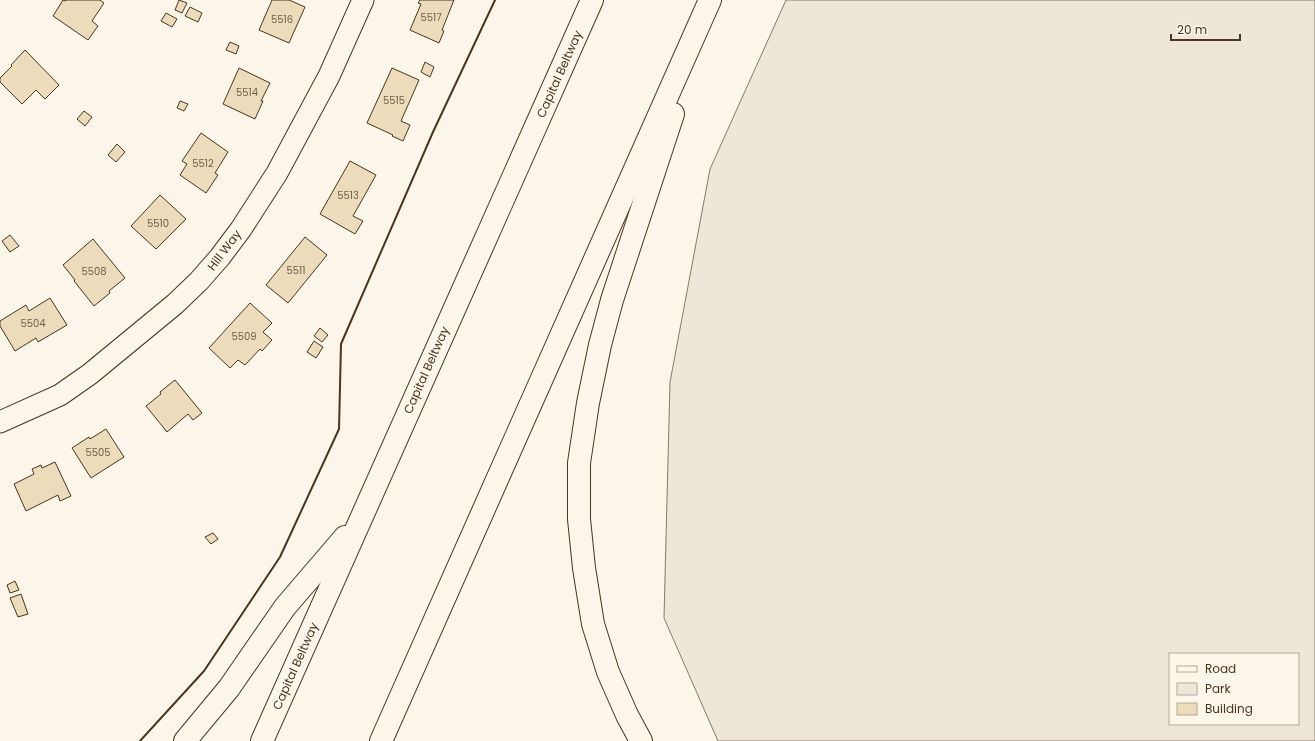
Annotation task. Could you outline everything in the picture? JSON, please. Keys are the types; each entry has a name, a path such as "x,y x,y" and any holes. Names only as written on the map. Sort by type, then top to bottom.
{"highway":[{"name":"Capital Beltway","path":"262,741 592,0"},
{"path":"382,741 710,0"},
{"path":"641,741 627,715 608,672 593,624 578,519 579,463 588,403 600,345 612,300 665,136 713,0"},
{"path":"185,741 229,688 285,607 360,519"}],"street":[{"name":"Hill Way","path":"0,422 48,401 66,391 90,374 175,304 199,281 220,257 241,229 277,173 329,76 363,0"}],"green space":[{"path":"786,0 1315,0 1315,741 718,741 664,618 670,382 710,169"}],"building":[{"path":"63,0 100,0 104,3 92,21 98,26 88,40 53,16"},
{"path":"179,0 187,3 182,13 175,10"},
{"path":"272,0 289,0 305,7 289,43 259,30"},
{"path":"420,0 454,0 442,30 444,31 439,43 410,30 421,4 418,3"},
{"path":"190,7 202,13 198,22 185,16"},
{"path":"166,13 177,19 172,27 161,21"},
{"path":"230,42 239,46 236,54 226,50"},
{"path":"25,50 59,85 45,99 36,90 22,104 0,82 0,78"},
{"path":"425,62 434,67 430,77 421,72"},
{"path":"239,68 270,83 261,101 263,101 255,119 223,104"},
{"path":"392,68 419,80 401,121 410,125 403,141 367,123"},
{"path":"180,101 188,104 184,111 177,108"},
{"path":"84,111 92,117 85,126 77,119"},
{"path":"201,133 228,152 215,173 218,175 206,193 180,175 187,164 182,161"},
{"path":"117,144 125,152 116,162 108,155"},
{"path":"350,161 376,175 353,216 363,221 355,234 320,214"},
{"path":"160,195 186,219 156,249 131,226"},
{"path":"10,235 19,246 10,252 2,241"},
{"path":"305,237 327,255 288,303 266,285"},
{"path":"93,239 125,278 94,306 63,265"},
{"path":"50,298 67,325 38,342 36,338 15,351 0,326 0,321 26,305 29,311"},
{"path":"250,303 272,323 263,332 272,340 262,351 260,349 245,365 238,360 230,368 209,348"},
{"path":"320,328 328,335 322,342 314,336"},
{"path":"314,341 323,347 316,358 307,352"},
{"path":"175,380 202,413 193,420 188,414 167,432 146,406"},
{"path":"106,429 124,457 91,478 72,448 89,437 90,439"},
{"path":"55,462 71,496 60,501 58,495 26,511 14,484 34,474 32,469 41,465 42,468"},
{"path":"213,533 218,539 211,544 205,537"},
{"path":"15,581 19,590 10,593 7,585"},
{"path":"21,594 28,614 18,617 10,598"}],"wall":[{"path":"140,741 204,671 280,557 339,429 341,344 433,132 495,0"}]}
